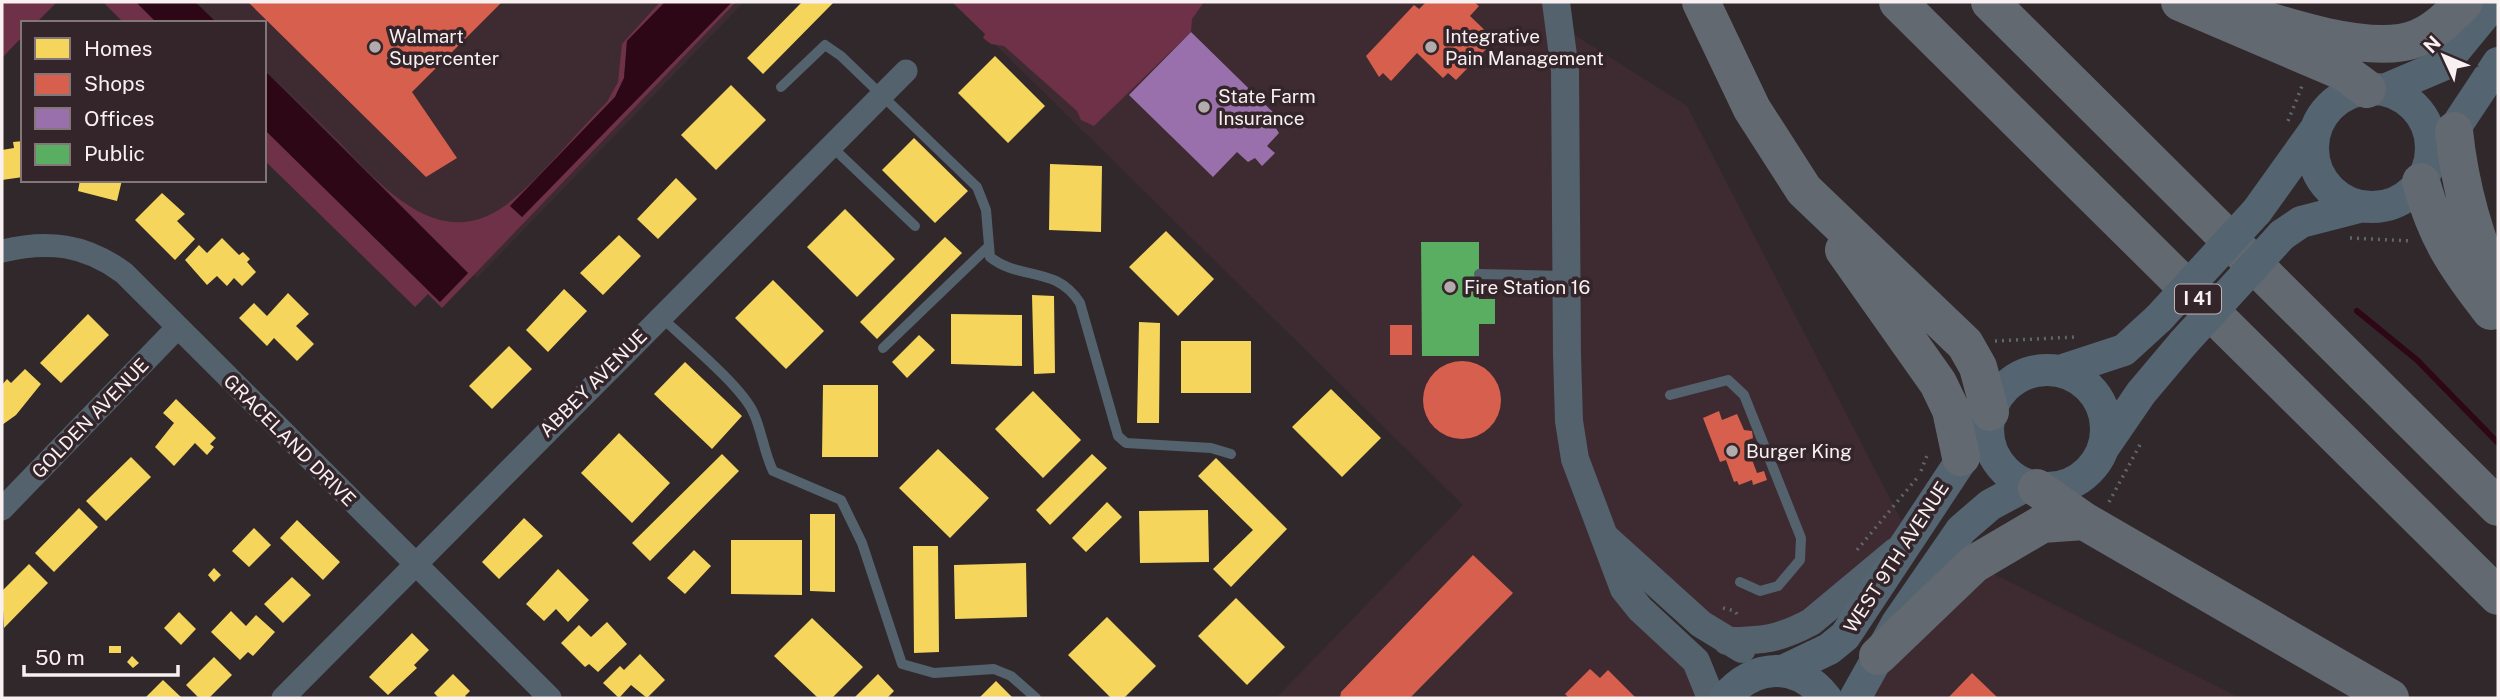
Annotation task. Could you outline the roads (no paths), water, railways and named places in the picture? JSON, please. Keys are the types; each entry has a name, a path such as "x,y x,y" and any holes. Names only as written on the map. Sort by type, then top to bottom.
{"highway":[{"path":"1701,2 1752,109 1804,190 1938,383 1951,411 1961,457"},
{"name":"I 41","path":"1898,2 2498,596"},
{"path":"1990,2 2498,507"},
{"path":"2180,2 2344,72 2375,89"},
{"path":"2210,2 2360,44 2387,45 2415,39 2432,31 2464,2"},
{"path":"2454,131 2462,193 2478,246 2498,294"},
{"path":"2425,173 2435,227 2453,263 2498,321"},
{"path":"1804,190 1965,344 1978,367 1989,417"},
{"path":"2032,487 2095,514 2390,698"},
{"path":"1878,656 1974,564 2042,524 2095,514"}],"main road":[{"path":"2359,206 2301,222 2282,235 2141,393 2094,466 2078,480 2058,488 2032,487 2010,476 1996,461 1989,443 1989,417 2002,390 2023,375 2035,371 2060,371 2124,350 2160,318 2257,211 2315,130 2323,114 2335,102 2350,93 2375,89 2443,65 2460,48 2495,2"},
{"path":"2315,130 2312,147 2320,178 2344,201 2377,208 2394,204 2409,195 2498,63"},
{"path":"2375,89 2402,97 2422,117 2432,145 2425,173"},
{"path":"2060,371 2089,386 2099,400 2106,431 2104,447"},
{"name":"WEST 9TH AVENUE","path":"1725,698 1739,683 1756,674 1780,671 1829,649 1845,636 1989,417"},
{"name":"WEST 9TH AVENUE","path":"1855,698 1878,656 1961,530 1990,505 2032,487"},
{"path":"1780,671 1808,682 1826,698"}],"street":[{"path":"1556,2 1565,84 1566,276 1572,446 1583,487 1606,538 1624,589 1640,609 1696,661 1711,698"},
{"name":"ABBEY AVENUE","path":"283,698 906,71"},
{"name":"GRACELAND DRIVE","path":"2,251 47,243 89,251 124,273 550,698"},
{"name":"GOLDEN AVENUE","path":"2,509 178,327"},
{"path":"1606,538 1701,624 1780,671"},
{"path":"1727,641 1766,641 1804,625 1910,539"}],"lane":[{"path":"782,87 825,44 883,94 977,187 986,210 990,257 1001,265 1049,276 1071,288 1080,303 1118,436 1126,443 1211,448 1231,454"},
{"path":"831,146 915,226"},
{"path":"883,348 989,246"},
{"path":"1479,274 1566,276"},
{"path":"660,316 738,393 754,413 762,448 773,471 841,500 858,532 902,664 934,673 994,669 1011,676 1036,698"},
{"path":"1670,394 1728,380 1736,387 1744,396 1801,538 1800,560 1778,586 1760,591 1740,582"}],"waterway":[{"path":"2357,311 2417,360 2498,443"}],"place":[{"name":"Walmart Supercenter","path":"375,47"},
{"name":"Integrative Pain Management","path":"1431,47"},
{"name":"State Farm Insurance","path":"1204,107"},
{"name":"Fire Station 16","path":"1450,287"},
{"name":"Burger King","path":"1732,451"}]}
